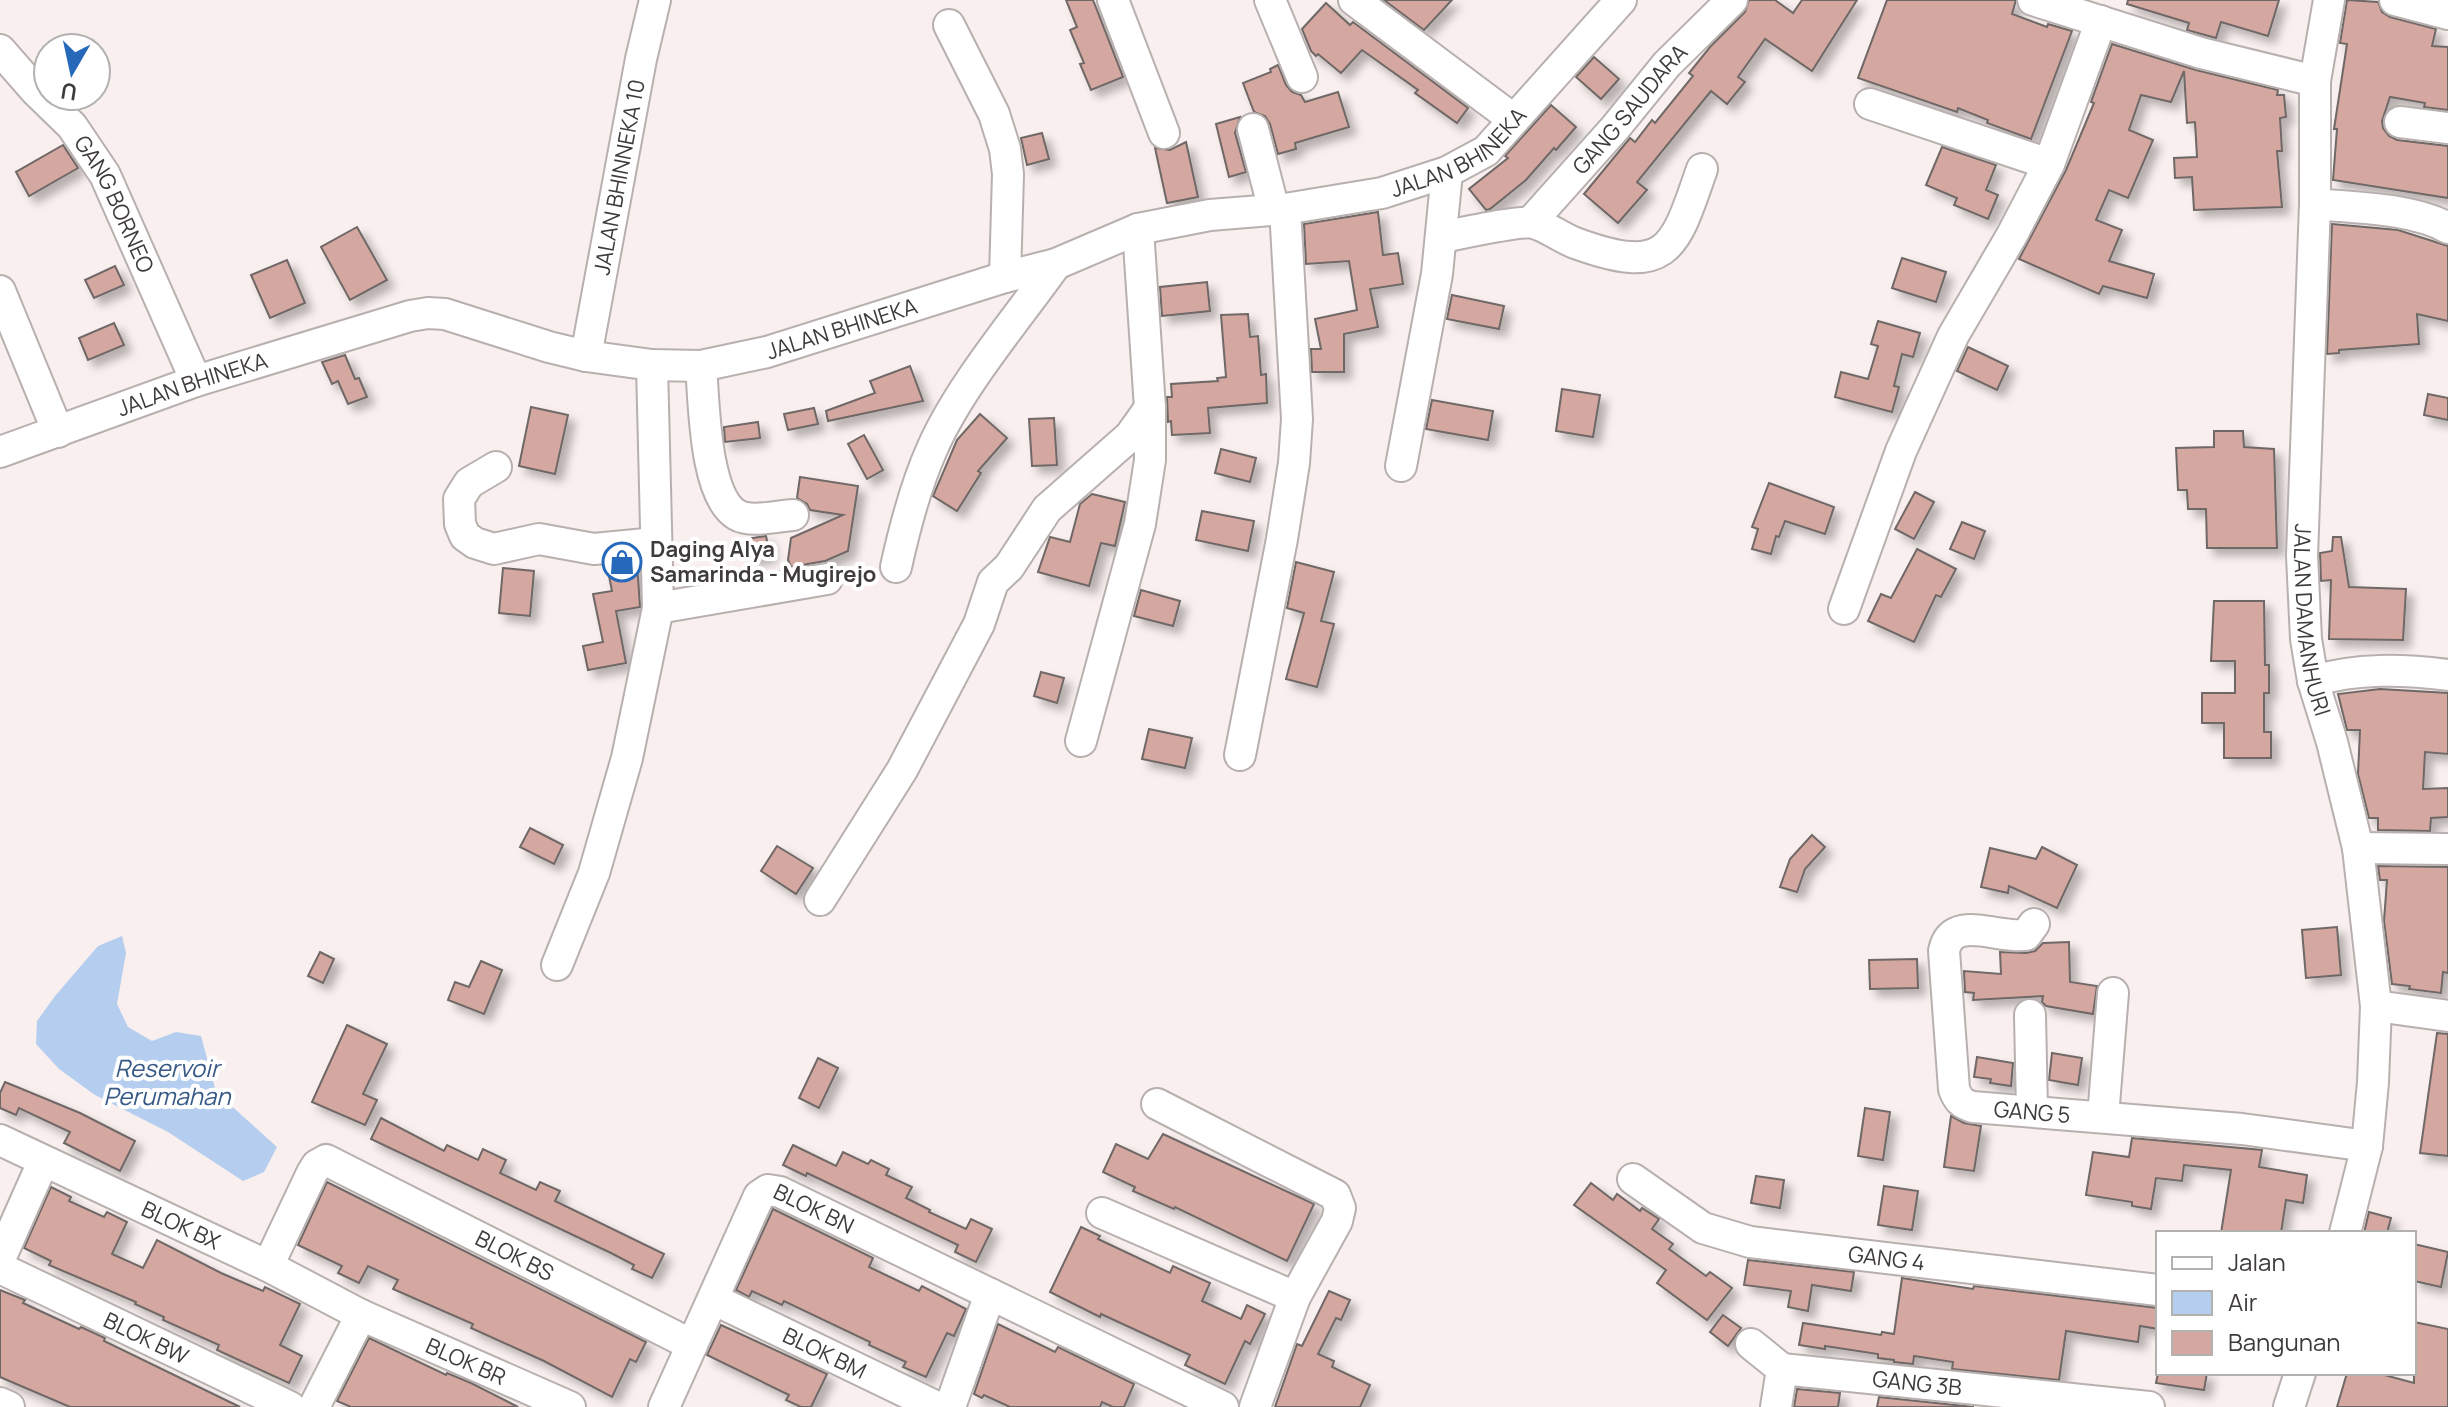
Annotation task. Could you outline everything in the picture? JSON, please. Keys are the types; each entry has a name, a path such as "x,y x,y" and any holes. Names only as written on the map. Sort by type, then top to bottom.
{"street":[{"name":"JALAN BHINNEKA 10","path":"586,356 641,59 655,0"},
{"path":"1113,0 1164,133"},
{"path":"1270,0 1302,77"},
{"path":"1354,0 1513,119"},
{"name":"GANG SAUDARA","path":"1531,222 1667,64 1732,0"},
{"path":"2033,0 2201,53 2315,81"},
{"name":"JALAN DAMANHURI","path":"2329,0 2315,81 2315,204 2302,556 2303,611 2313,681 2332,742 2358,848 2376,1006 2367,1146 2346,1231"},
{"path":"2395,0 2448,14"},
{"name":"JALAN BHINEKA","path":"0,452 196,381 428,313 445,314 586,356 652,365 701,366 767,352 1005,277 1056,264 1138,229 1210,215 1279,210 1382,193 1447,172 1486,151 1608,4"},
{"path":"1844,609 1901,451 1953,336 2049,164 2101,21"},
{"path":"949,25 994,114 1005,149 1008,174 1005,277"},
{"name":"GANG BORNEO","path":"0,50 72,126 105,175 196,381"},
{"path":"1870,104 2049,164"},
{"path":"2400,122 2448,128"},
{"path":"1240,755 1282,539 1294,463 1297,419 1279,210 1253,129"},
{"path":"1441,237 1531,222 1575,244 1607,253 1646,257 1666,249 1682,227 1702,169"},
{"path":"1401,466 1437,274 1447,172"},
{"path":"2315,204 2397,213 2448,228"},
{"path":"1081,741 1140,524 1150,460 1150,408 1138,229"},
{"path":"896,567 910,507 933,447 959,400 1056,264"},
{"path":"0,291 58,432"},
{"path":"557,965 594,873 627,758 658,608 652,365"},
{"path":"701,366 706,440 712,469 727,506 738,516 750,518 793,515"},
{"path":"820,900 909,758 979,624 993,582 1009,567 1047,509 1130,436 1150,408"},
{"path":"496,467 469,483 459,499 460,524 465,536 475,543 494,549 539,539 594,549 656,543"},
{"path":"658,608 827,579"},
{"path":"2313,681 2352,672 2447,671"},
{"path":"2358,848 2448,849"},
{"name":"GANG 5","path":"2034,924 2026,935 1963,929 1952,933 1946,941 1944,951 1957,1098 1964,1105 2242,1129 2367,1146"},
{"path":"2103,1117 2113,993"},
{"path":"2376,1006 2448,1016"},
{"path":"2030,1015 2032,1111"},
{"path":"1157,1104 1335,1195 1340,1208 1337,1221 1295,1297 1255,1407"},
{"name":"BLOK BX","path":"0,1140 268,1266 361,1315"},
{"name":"BLOK BS","path":"268,1266 317,1165 326,1160 692,1345"},
{"path":"0,1259 43,1162"},
{"name":"GANG 4","path":"1633,1179 1703,1228 1750,1242 2156,1290"},
{"name":"BLOK BN","path":"664,1407 759,1196 768,1190 780,1192 990,1294"},
{"path":"1102,1213 1295,1297"},
{"name":"BLOK BW","path":"0,1268 290,1407"},
{"path":"950,1407 990,1294 1223,1407"},
{"name":"BLOK BM","path":"713,1299 937,1407"},
{"path":"314,1407 361,1315"},
{"name":"BLOK BR","path":"361,1315 570,1407"},
{"path":"1751,1344 1782,1369 1776,1407"},
{"name":"GANG 3B","path":"1782,1369 2149,1407"},
{"path":"2289,1407 2299,1375"},
{"path":"0,1403 9,1407"}],"water":[{"name":"Reservoir Perumahan","path":"122,936 126,953 117,1004 128,1027 152,1041 176,1032 201,1036 216,1092 277,1147 264,1172 243,1181 168,1132 95,1095 59,1069 36,1044 37,1021 55,996 98,946"}],"building":[{"path":"1066,0 1093,0 1123,77 1091,90 1070,30 1077,27"},
{"path":"1384,0 1452,0 1424,30"},
{"path":"1749,0 1775,0 1793,13 1802,0 1857,0 1812,71 1765,39 1738,77 1745,82 1727,104 1711,91 1637,182 1647,190 1618,223 1584,194 1630,138 1635,142 1652,120 1655,123 1693,76 1689,73 1710,47 1745,12"},
{"path":"1887,0 2016,0 2012,14 2047,27 2048,24 2072,31 2031,139 1987,123 1988,120 1958,108 1957,112 1858,78"},
{"path":"2128,0 2279,0 2268,36 2221,22 2216,38 2187,30 2189,23 2127,4"},
{"path":"2347,0 2378,2 2382,12 2390,17 2436,29 2432,46 2448,47 2448,110 2390,97 2382,121 2389,136 2397,140 2448,146 2448,198 2333,180 2337,129 2334,129 2347,44 2340,43"},
{"path":"1326,3 1350,25 1353,22 1468,108 1457,123 1415,93 1418,90 1362,50 1341,73 1318,54 1316,56 1302,29"},
{"path":"2112,44 2196,70 2278,90 2277,95 2284,95 2286,117 2280,118 2282,151 2277,151 2282,207 2194,210 2192,177 2175,178 2174,158 2197,157 2195,122 2187,123 2184,71 2171,102 2141,95 2129,130 2153,140 2128,198 2109,190 2096,220 2122,230 2109,261 2154,274 2147,298 2103,286 2099,294 2019,259 2066,170 2094,103 2091,102"},
{"path":"1594,57 1619,79 1601,99 1576,77"},
{"path":"1278,65 1286,85 1292,92 1301,95 1305,102 1338,92 1349,127 1295,143 1296,149 1278,154 1270,124 1265,116 1254,112 1243,83 1271,72 1270,69"},
{"path":"1551,105 1576,127 1526,180 1486,210 1469,189 1508,158 1505,156"},
{"path":"1240,117 1235,133 1246,172 1229,177 1216,124"},
{"path":"1042,133 1049,159 1027,165 1021,138"},
{"path":"1186,142 1198,197 1167,203 1155,148 1170,150"},
{"path":"63,145 78,168 29,196 16,172"},
{"path":"1942,147 1996,165 1986,190 1998,195 1988,219 1954,205 1957,198 1926,185"},
{"path":"1378,212 1383,255 1398,253 1403,284 1370,289 1378,327 1344,334 1344,372 1312,372 1311,349 1321,349 1315,319 1357,310 1349,261 1306,264 1304,224"},
{"path":"2332,224 2398,230 2448,246 2448,321 2417,314 2419,344 2339,350 2339,353 2327,354"},
{"path":"357,227 387,280 350,300 321,247"},
{"path":"1902,258 1946,272 1936,302 1892,288"},
{"path":"287,260 305,303 270,318 251,275"},
{"path":"115,266 124,285 94,298 85,280"},
{"path":"1207,282 1210,311 1162,316 1160,287"},
{"path":"1452,295 1504,306 1499,329 1447,319"},
{"path":"1248,314 1250,337 1258,336 1261,375 1266,374 1267,403 1208,408 1210,433 1172,435 1167,397 1172,397 1171,384 1218,381 1217,378 1226,377 1221,315"},
{"path":"1878,321 1920,333 1913,357 1902,354 1894,386 1899,387 1892,412 1835,397 1841,372 1868,379 1878,346 1871,344"},
{"path":"114,323 124,345 88,360 79,338"},
{"path":"1968,347 2008,366 1997,390 1957,371"},
{"path":"345,355 367,397 348,404 338,381 332,384 322,362"},
{"path":"910,366 923,401 828,421 826,411 875,393 870,381"},
{"path":"1562,389 1600,395 1593,437 1556,431"},
{"path":"2428,394 2448,398 2448,420 2424,415"},
{"path":"1432,400 1493,411 1488,440 1426,429"},
{"path":"531,407 568,415 555,474 519,466"},
{"path":"814,408 818,424 788,430 784,414"},
{"path":"980,414 1007,438 978,471 981,473 957,511 933,496 957,440"},
{"path":"1054,418 1057,465 1032,466 1029,419"},
{"path":"758,422 760,438 725,442 724,427"},
{"path":"2214,431 2243,431 2244,447 2274,449 2277,548 2207,548 2206,509 2188,509 2187,490 2178,490 2176,448 2214,447"},
{"path":"864,435 883,470 867,479 848,444"},
{"path":"1221,449 1256,458 1250,482 1215,473"},
{"path":"800,477 858,486 848,551 825,561 791,567 788,560 791,538 843,515 810,510 797,498"},
{"path":"1769,483 1834,507 1825,534 1785,521 1779,537 1776,536 1771,554 1752,549 1758,529 1752,527"},
{"path":"1915,492 1934,502 1914,539 1895,529"},
{"path":"1092,494 1125,502 1115,546 1101,543 1089,586 1038,572 1050,537 1070,542 1080,504"},
{"path":"1202,511 1254,521 1248,551 1196,540"},
{"path":"1962,522 1985,531 1974,559 1950,549"},
{"path":"766,536 770,554 750,559 746,539"},
{"path":"2333,537 2341,537 2349,587 2406,589 2403,640 2329,639 2331,580 2321,581 2320,553 2332,551"},
{"path":"1917,549 1956,569 1941,597 1936,595 1914,642 1868,621 1881,594 1891,598"},
{"path":"1296,562 1334,572 1321,621 1334,624 1317,687 1286,679 1304,613 1287,608"},
{"path":"637,563 640,607 616,611 626,663 588,670 583,646 603,642 593,594 612,591 607,566"},
{"path":"503,568 534,571 530,616 499,613"},
{"path":"1141,590 1180,601 1173,626 1134,616"},
{"path":"2214,601 2264,601 2265,665 2269,665 2269,693 2264,693 2264,732 2271,732 2271,758 2224,758 2224,723 2202,723 2202,693 2235,693 2235,661 2211,661"},
{"path":"1041,672 1064,678 1057,703 1034,696"},
{"path":"2380,689 2448,693 2448,754 2425,752 2423,789 2448,788 2448,817 2431,818 2430,831 2378,830 2378,818 2369,818 2358,774 2360,730 2347,730 2338,694"},
{"path":"1149,729 1192,738 1185,768 1142,759"},
{"path":"530,828 563,845 554,864 520,847"},
{"path":"1812,835 1825,847 1805,869 1797,892 1780,887 1790,859"},
{"path":"777,846 813,868 796,894 761,871"},
{"path":"2042,847 2077,865 2057,908 2009,886 2008,893 1981,887 1990,848 2036,859"},
{"path":"2378,866 2448,867 2448,973 2443,972 2441,993 2392,984 2384,921 2387,880 2380,880"},
{"path":"2337,927 2341,975 2306,978 2302,930"},
{"path":"2069,942 2070,982 2097,986 2093,1014 2046,1006 2042,1002 2043,996 1973,1000 1974,993 1965,992 1964,971 2001,974 2000,952 2026,953 2035,951 2043,943"},
{"path":"320,952 334,959 323,983 308,976"},
{"path":"1917,959 1918,988 1870,989 1869,960"},
{"path":"481,961 502,970 484,1014 448,1000 455,982 469,987"},
{"path":"347,1025 387,1044 363,1094 377,1100 365,1125 312,1102"},
{"path":"2437,1033 2448,1034 2448,1156 2420,1153"},
{"path":"2052,1053 2082,1058 2078,1085 2049,1080"},
{"path":"1977,1057 2013,1063 2011,1086 1974,1077"},
{"path":"818,1058 838,1068 819,1108 799,1098"},
{"path":"5,1082 80,1113 135,1141 120,1171 64,1143 70,1132 19,1108 16,1115 0,1108 0,1093"},
{"path":"1865,1108 1890,1112 1883,1160 1858,1156"},
{"path":"1951,1116 1964,1123 1981,1126 1974,1171 1944,1167"},
{"path":"381,1118 444,1151 447,1145 478,1160 483,1149 506,1160 500,1173 536,1190 540,1182 560,1191 555,1201 664,1254 652,1278 632,1269 634,1265 611,1253 371,1139"},
{"path":"1163,1134 1314,1204 1287,1261 1175,1207 1133,1191 1135,1187 1103,1172 1116,1144 1148,1159"},
{"path":"2132,1138 2262,1150 2259,1167 2307,1175 2303,1203 2286,1200 2281,1231 2221,1231 2231,1170 2184,1165 2182,1181 2156,1178 2151,1209 2132,1206 2132,1202 2086,1195 2093,1152 2129,1157"},
{"path":"793,1145 836,1166 843,1152 868,1164 871,1160 889,1169 886,1175 912,1187 906,1198 929,1212 966,1229 971,1219 992,1229 976,1262 955,1252 958,1245 807,1173 806,1176 783,1165"},
{"path":"1756,1176 1784,1180 1780,1208 1751,1203"},
{"path":"327,1182 646,1342 636,1362 630,1359 612,1397 544,1361 471,1328 473,1324 393,1289 398,1280 368,1266 359,1283 338,1273 342,1266 298,1245"},
{"path":"1591,1183 1613,1200 1617,1194 1640,1211 1642,1208 1659,1219 1652,1229 1673,1244 1669,1249 1706,1276 1710,1272 1732,1288 1707,1320 1657,1283 1666,1270 1574,1205"},
{"path":"1884,1186 1918,1191 1912,1230 1878,1225"},
{"path":"51,1187 71,1197 69,1201 104,1217 107,1212 127,1222 112,1254 143,1268 157,1240 221,1273 263,1291 265,1287 300,1304 280,1345 302,1356 289,1383 217,1350 219,1345 163,1320 164,1317 136,1302 49,1265 51,1261 24,1248"},
{"path":"773,1209 873,1258 869,1267 919,1291 922,1286 966,1309 954,1336 947,1333 926,1377 903,1367 906,1362 869,1345 870,1342 784,1301 782,1305 752,1291 749,1297 736,1290"},
{"path":"2369,1212 2391,1218 2388,1231 2364,1231"},
{"path":"1081,1227 1100,1236 1098,1239 1170,1273 1173,1266 1210,1283 1202,1301 1241,1319 1247,1305 1265,1314 1250,1344 1245,1341 1225,1384 1185,1365 1190,1355 1050,1292"},
{"path":"2416,1244 2448,1252 2441,1287 2416,1281"},
{"path":"1748,1260 1854,1272 1851,1291 1812,1285 1808,1311 1788,1307 1791,1291 1744,1285"},
{"path":"1902,1278 1973,1289 1974,1286 2156,1308 2156,1329 2140,1326 2138,1342 2066,1331 2059,1380 1952,1369 1953,1362 1914,1356 1913,1364 1878,1358 1878,1354 1799,1345 1803,1323 1881,1335 1882,1332 1894,1334"},
{"path":"0,1290 79,1329 81,1327 105,1338 104,1341 240,1407 70,1407 0,1377"},
{"path":"1329,1291 1350,1300 1341,1320 1336,1318 1318,1354 1334,1361 1332,1367 1370,1385 1360,1407 1275,1407 1297,1344 1302,1346"},
{"path":"1723,1315 1741,1328 1728,1346 1710,1332"},
{"path":"2416,1322 2448,1329 2448,1407 2337,1407 2346,1375 2384,1375 2414,1383"},
{"path":"998,1324 1055,1352 1058,1347 1134,1384 1124,1407 1113,1407 1102,1402 1100,1407 1010,1407 984,1395 982,1398 974,1394"},
{"path":"721,1325 827,1374 811,1407 801,1407 786,1400 789,1395 707,1355"},
{"path":"369,1338 518,1407 351,1407 337,1401"},
{"path":"2158,1375 2207,1375 2204,1390 2156,1383"},
{"path":"1797,1389 1840,1393 1838,1407 1794,1407"},
{"path":"1879,1397 1974,1407 1877,1407"}],"place":[{"name":"Daging Alya Samarinda - Mugirejo","path":"622,562"}]}
